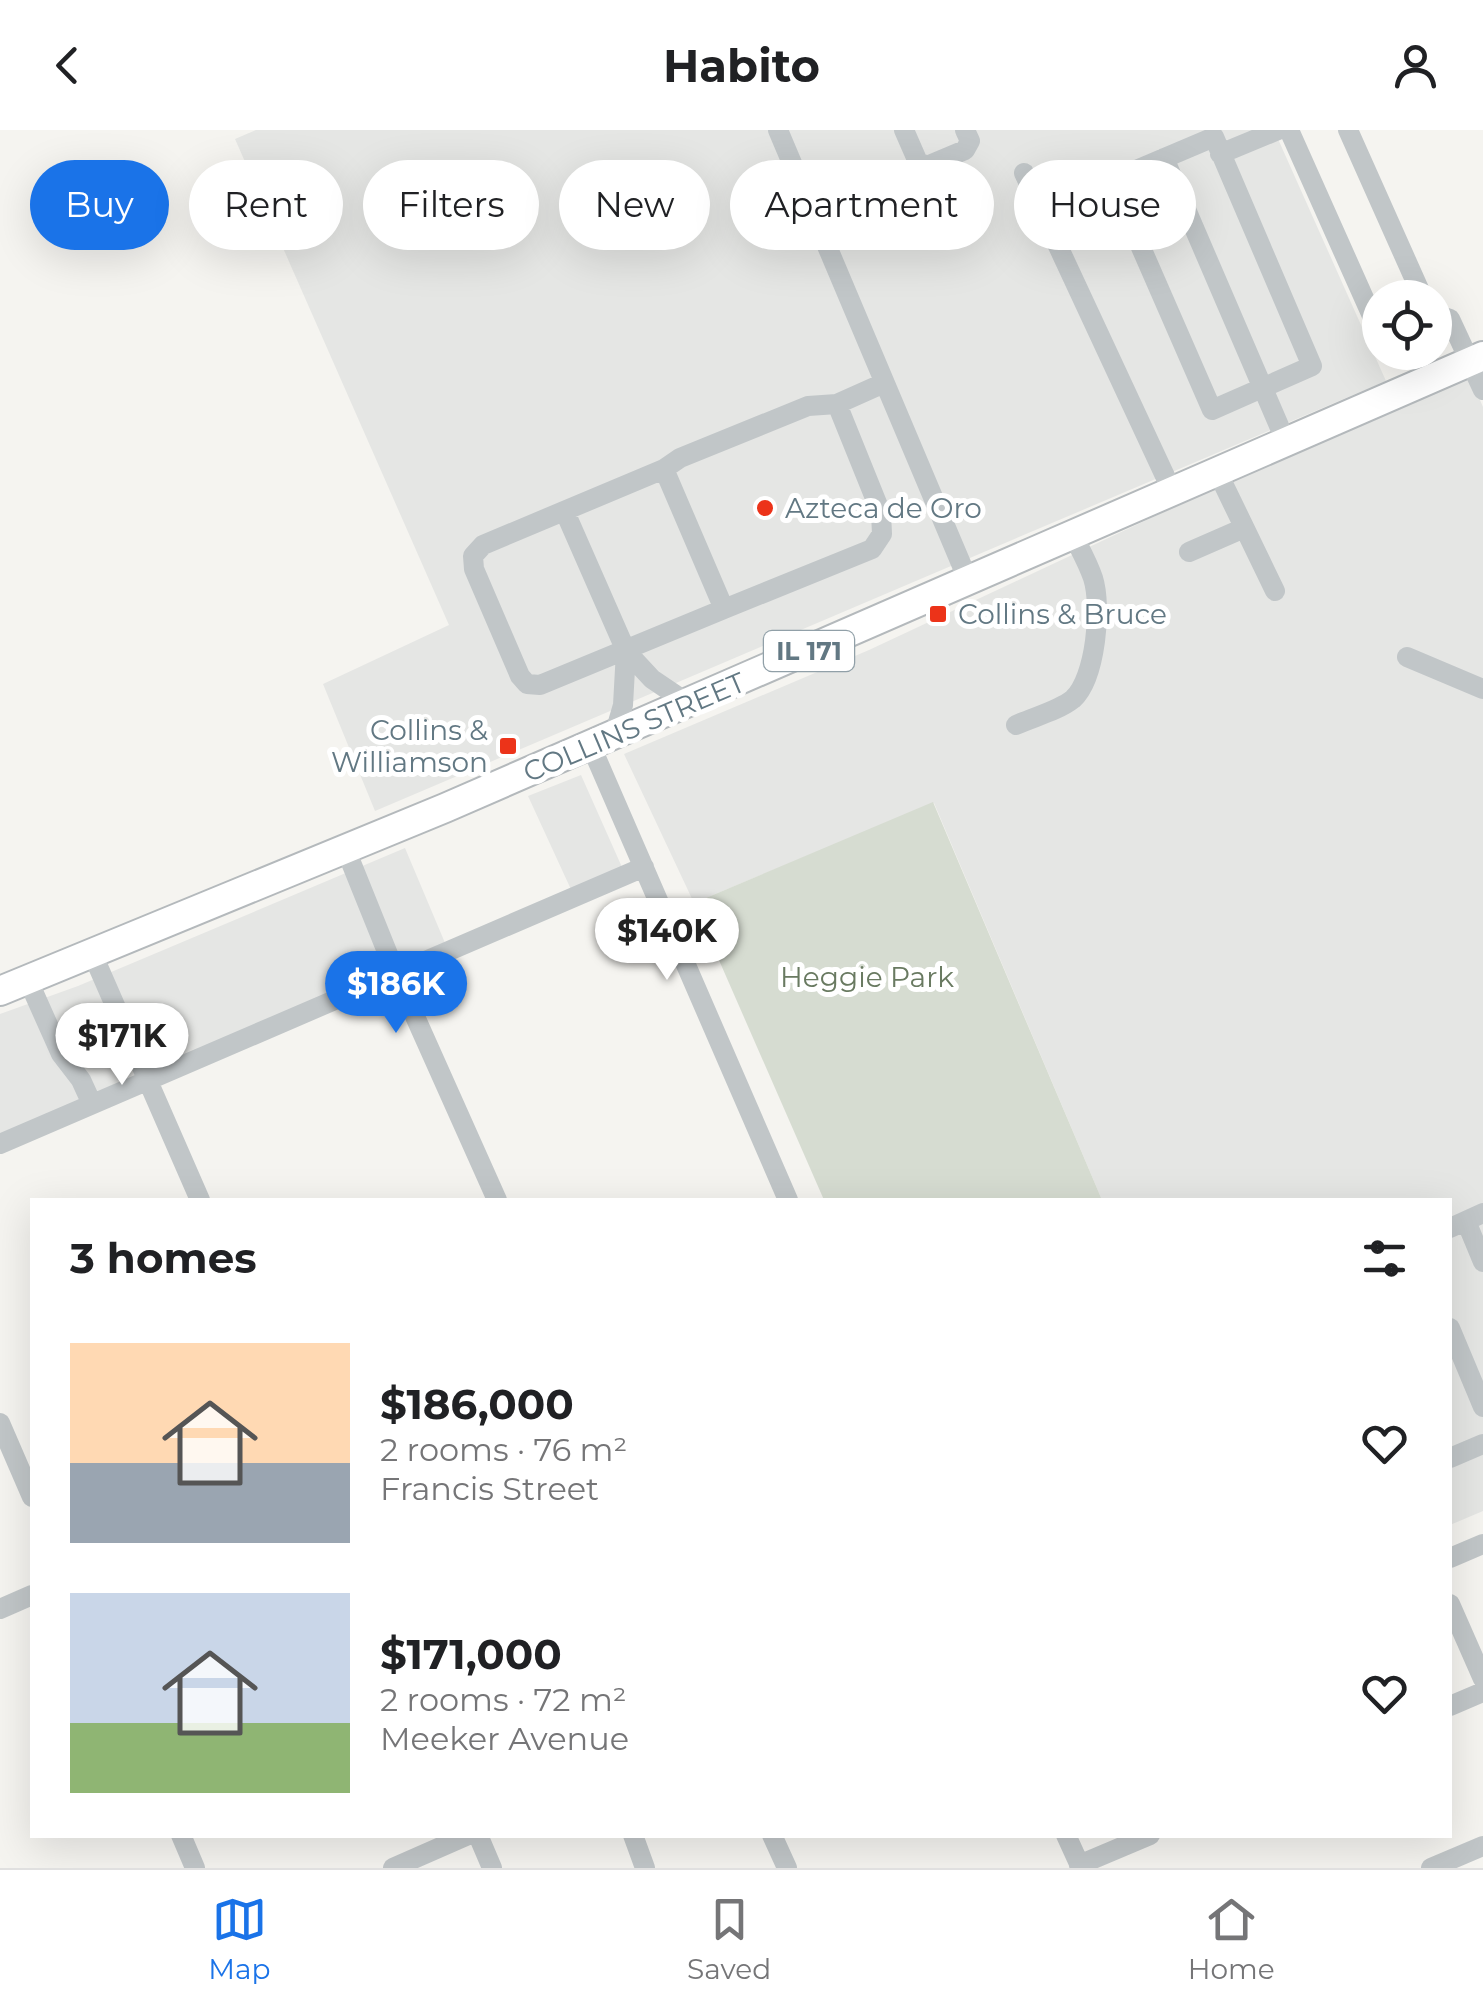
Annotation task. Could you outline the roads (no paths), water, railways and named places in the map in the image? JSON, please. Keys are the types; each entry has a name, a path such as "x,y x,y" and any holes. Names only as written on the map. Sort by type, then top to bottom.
{"main road":[{"name":"COLLINS STREET","path":"0,991 689,704 1477,359"}],"street":[{"path":"778,130 968,580"},
{"path":"904,130 918,162 926,166 965,150 970,141 965,130"},
{"path":"1220,154 1278,130"},
{"path":"1288,130 1362,294"},
{"path":"1348,130 1414,280"},
{"path":"1142,250 1212,410 1312,366 1214,138 1159,160"},
{"path":"1164,158 1286,442"},
{"path":"1061,250 1172,491"},
{"path":"1452,322 1477,359 1483,390"},
{"path":"836,404 881,513 882,534 872,549 540,685 528,684 520,676 474,568 473,556 484,545 664,470 680,458 808,406 836,404 884,382"},
{"path":"664,470 724,609"},
{"path":"1217,471 1275,591"},
{"path":"566,512 626,651 652,679 689,704"},
{"path":"1189,552 1244,528"},
{"path":"1016,725 1071,701 1083,687 1095,630 1094,580 1073,535"},
{"path":"626,651 623,705 602,741 644,867 787,1198"},
{"path":"1406,658 1483,690"},
{"path":"346,850 396,974 496,1198"},
{"path":"0,1144 644,867"},
{"path":"92,955 199,1198"},
{"path":"28,980 61,1054 92,1104"},
{"path":"1466,1220 1483,1262"},
{"path":"1452,1333 1483,1407"},
{"path":"0,1423 30,1492"},
{"path":"1452,1457 1483,1444"},
{"path":"1452,1557 1483,1544"},
{"path":"0,1609 30,1596"},
{"path":"1452,1608 1483,1678"},
{"path":"1452,1705 1483,1692"},
{"path":"181,1838 195,1868"},
{"path":"393,1868 461,1838"},
{"path":"479,1838 492,1868"},
{"path":"634,1838 645,1868"},
{"path":"773,1838 787,1868"},
{"path":"1067,1838 1080,1867 1143,1838"},
{"path":"1431,1868 1483,1846"}],"place":[{"name":"Azteca de Oro","path":"765,508"},
{"name":"Collins & Bruce","path":"938,614"},
{"name":"Collins & Williamson","path":"508,746"}],"park label":[{"name":"Heggie Park","path":"867,977"}]}
